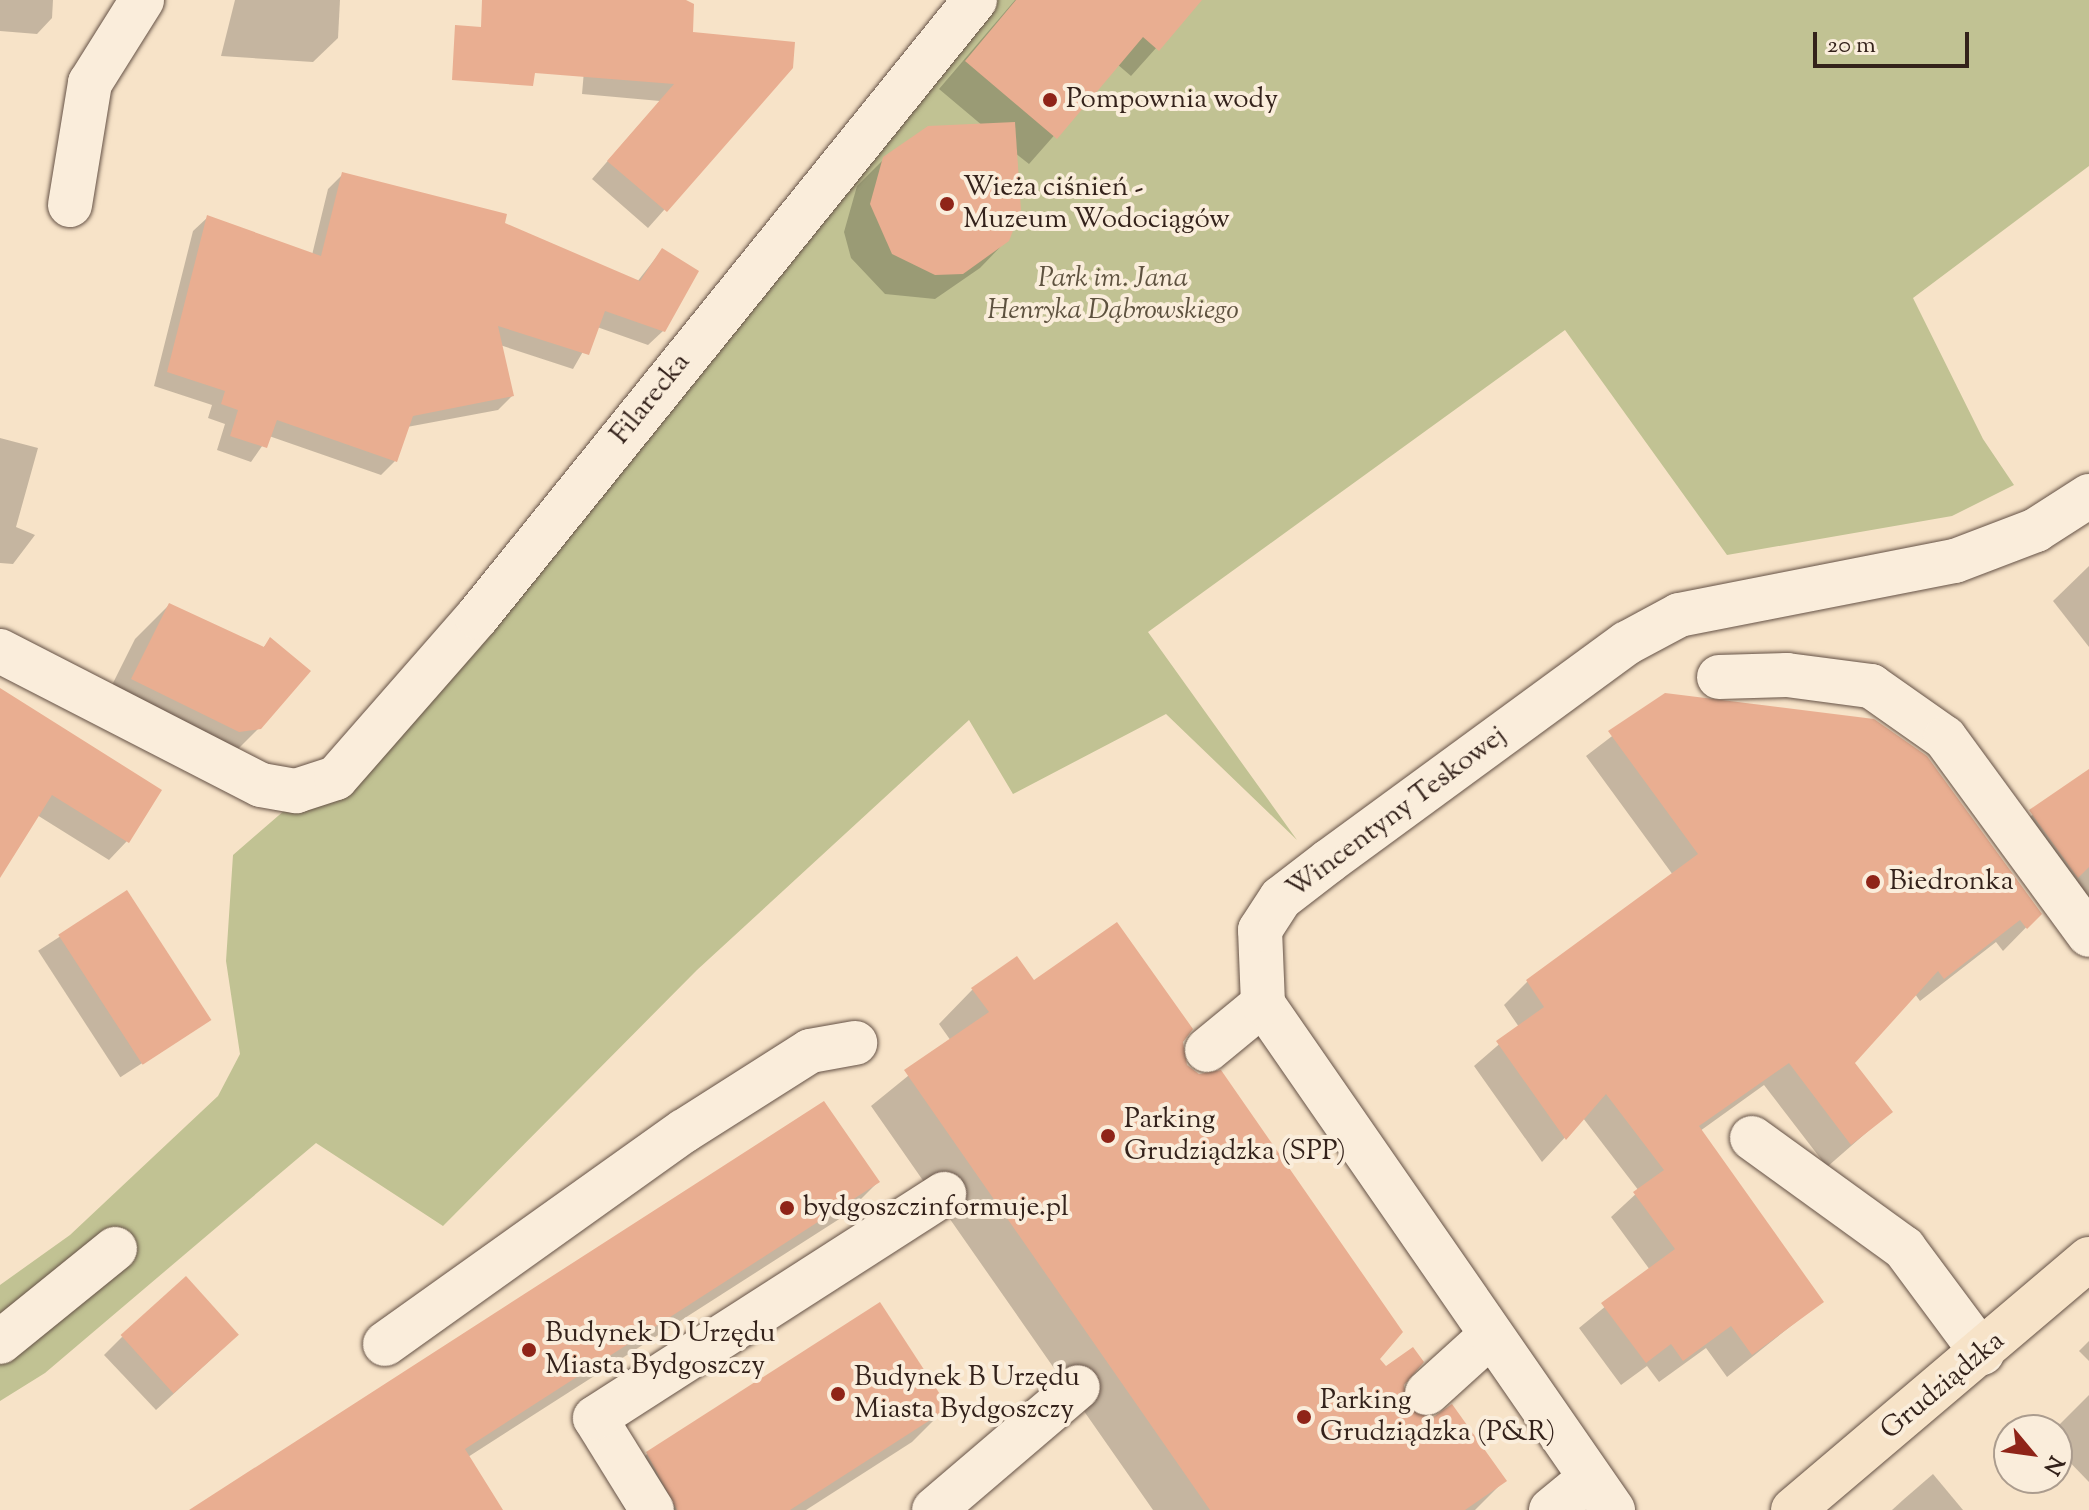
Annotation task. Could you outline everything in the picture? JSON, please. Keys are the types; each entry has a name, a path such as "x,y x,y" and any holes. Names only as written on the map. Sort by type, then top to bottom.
{"main road":[{"name":"Grudziądzka","path":"1793,1510 1982,1353 2089,1259"}],"street":[{"path":"70,205 90,83 142,0"},
{"name":"Filarecka","path":"0,651 261,785 317,786 353,766 975,0"},
{"name":"Wincentyny Teskowej","path":"1263,1004 1260,930 1281,898 1627,643 1725,602 1996,548 2089,496"},
{"path":"1719,677 1787,675 1871,686 1933,729 2089,935"},
{"path":"1207,1050 1263,1004 1601,1494 1551,1510"},
{"path":"385,1344 709,1115 810,1051 855,1043"},
{"path":"1752,1138 1904,1248 1982,1353"},
{"path":"652,1510 595,1418 944,1194"},
{"path":"0,1342 115,1249"},
{"path":"1427,1393 1491,1335"},
{"path":"934,1510 1078,1387"}],"green space":[{"name":"Park im. Jana Henryka Dąbrowskiego","path":"975,0 2089,0 2089,166 1913,298 1983,439 2014,485 1952,516 1727,555 1565,330 1148,632 1297,840 1166,714 1013,794 969,720 697,970 443,1226 316,1143 45,1373 0,1401 0,1285 70,1235 218,1096 240,1054 226,961 233,855 293,803"}],"building":[{"path":"482,0 686,0 694,4 693,32 795,42 793,68 667,212 607,161 674,84 535,73 533,86 452,80 455,25 481,27"},
{"name":"Pompownia wody","path":"1016,0 1202,0 1159,51 1143,37 1057,139 965,61"},
{"path":"1015,122 1021,210 1009,241 963,274 935,275 892,254 870,204 883,157 928,126"},
{"path":"342,172 507,214 505,223 640,281 662,248 699,271 665,332 605,311 589,355 498,326 514,396 413,416 397,462 277,420 267,448 230,436 238,410 221,404 225,391 167,372 207,215 321,256"},
{"path":"169,603 264,647 270,637 311,671 261,729 239,732 131,679"},
{"path":"0,688 162,790 129,843 52,795 0,878"},
{"path":"1665,693 1874,719 1927,756 2042,914 2027,929 2020,920 1944,979 1938,971 1855,1063 1893,1112 1851,1145 1789,1063 1699,1126 1824,1302 1752,1355 1731,1326 1683,1361 1671,1344 1646,1363 1601,1303 1675,1249 1633,1192 1664,1170 1606,1094 1566,1140 1496,1041 1544,1007 1526,980 1698,854 1608,731"},
{"path":"2089,769 2089,867 2078,878 2029,810"},
{"path":"127,890 211,1020 143,1065 58,935"},
{"path":"1117,922 1193,1029 1183,1042 1187,1065 1199,1074 1221,1070 1403,1332 1380,1359 1386,1366 1413,1347 1424,1362 1404,1385 1408,1409 1432,1418 1452,1404 1507,1481 1465,1510 1210,1510 904,1070 989,1012 971,988 1017,956 1034,980"},
{"name":"Budynek D Urzędu Miasta Bydgoszczy","path":"824,1101 880,1182 465,1449 503,1510 189,1510"},
{"path":"186,1276 239,1335 173,1394 121,1335"},
{"name":"Budynek B Urzędu Miasta Bydgoszczy","path":"880,1302 949,1408 790,1510 677,1510 646,1452"}],"place":[{"name":"Pompownia wody","path":"1050,100"},
{"name":"Wieża ciśnień - Muzeum Wodociągów","path":"947,204"},
{"name":"Biedronka","path":"1873,882"},
{"name":"Parking Grudziądzka (SPP)","path":"1108,1136"},
{"name":"bydgoszczinformuje.pl","path":"787,1208"},
{"name":"Budynek D Urzędu Miasta Bydgoszczy","path":"529,1350"},
{"name":"Budynek B Urzędu Miasta Bydgoszczy","path":"838,1394"},
{"name":"Parking Grudziądzka (P&R)","path":"1304,1417"}]}
